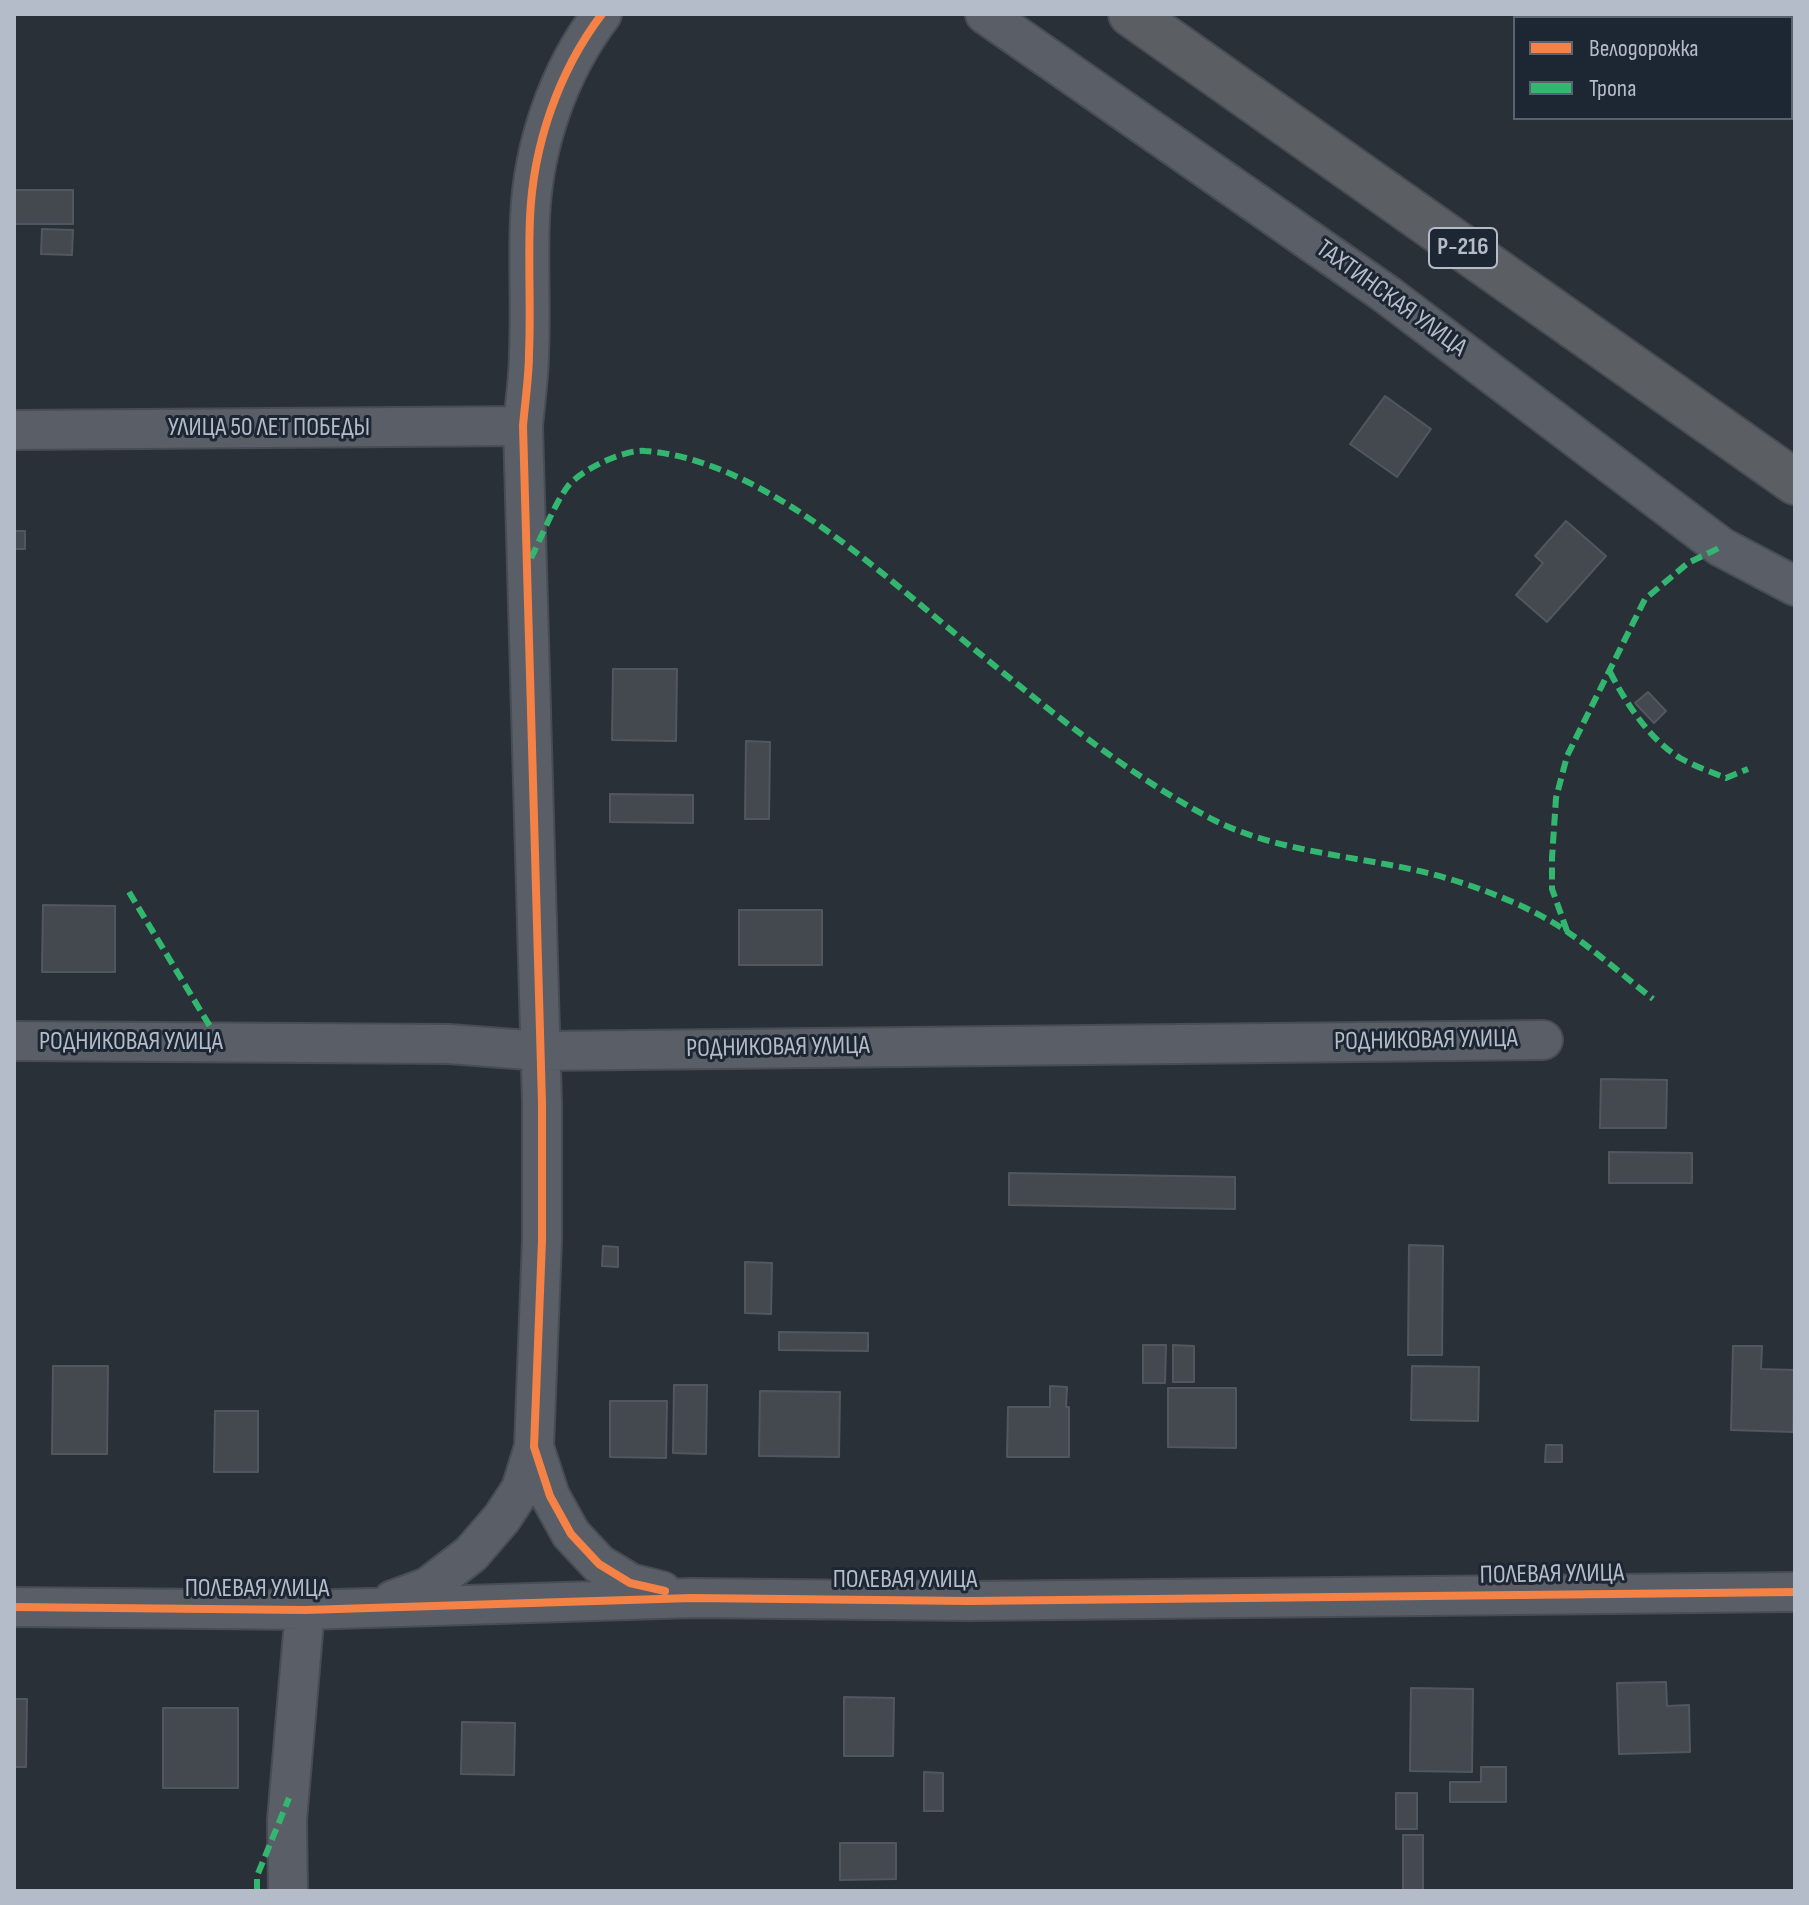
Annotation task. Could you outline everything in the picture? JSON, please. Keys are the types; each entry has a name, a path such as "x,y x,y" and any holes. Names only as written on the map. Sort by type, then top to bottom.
{"highway":[{"name":"Р-216","path":"1131,14 1795,482"}],"street":[{"path":"372,1607 428,1587 471,1554 502,1518 521,1489 534,1447 542,1240 541,1051 523,426 529,354 530,215 539,148 552,105 602,14"},
{"name":"ТАХТИНСКАЯ УЛИЦА","path":"985,14 1386,294 1721,547 1795,586"},
{"name":"УЛИЦА 50 ЛЕТ ПОБЕДЫ","path":"14,430 523,426"},
{"name":"РОДНИКОВАЯ УЛИЦА","path":"14,1041 449,1044 541,1051 1543,1040"},
{"path":"534,1447 550,1496 571,1534 599,1564 630,1583 692,1598"},
{"name":"ПОЛЕВАЯ УЛИЦА","path":"14,1607 305,1610 692,1598 969,1601 1795,1592"},
{"path":"288,1891 287,1820 305,1610"}],"building":[{"path":"14,190 73,190 73,224 14,224"},
{"path":"42,229 73,230 72,255 41,254"},
{"path":"1385,396 1431,429 1397,477 1350,444"},
{"path":"1566,521 1606,556 1547,622 1516,595 1543,563 1535,556"},
{"path":"14,531 25,531 25,549 14,549"},
{"path":"613,669 677,669 676,741 612,740"},
{"path":"1648,692 1666,711 1654,723 1635,703"},
{"path":"746,741 770,742 769,819 745,819"},
{"path":"610,794 693,795 693,823 610,822"},
{"path":"43,905 115,906 115,972 42,972"},
{"path":"739,910 822,910 822,965 739,965"},
{"path":"1601,1079 1667,1080 1666,1128 1600,1128"},
{"path":"1609,1152 1692,1153 1692,1183 1609,1183"},
{"path":"1009,1173 1235,1177 1235,1209 1009,1205"},
{"path":"1409,1245 1443,1246 1442,1355 1408,1355"},
{"path":"603,1246 618,1247 618,1267 602,1266"},
{"path":"745,1262 772,1263 771,1314 745,1313"},
{"path":"779,1332 868,1333 868,1351 779,1350"},
{"path":"1143,1345 1166,1345 1165,1383 1143,1383"},
{"path":"1173,1345 1194,1346 1194,1382 1173,1382"},
{"path":"1733,1346 1762,1346 1761,1369 1794,1370 1793,1432 1731,1430"},
{"path":"53,1366 108,1366 107,1454 52,1454"},
{"path":"1412,1366 1479,1367 1478,1421 1411,1420"},
{"path":"674,1385 707,1385 706,1454 673,1453"},
{"path":"1050,1386 1067,1387 1069,1457 1007,1457 1008,1407 1050,1407"},
{"path":"1168,1388 1236,1388 1236,1448 1168,1447"},
{"path":"760,1391 840,1392 839,1457 759,1456"},
{"path":"610,1401 667,1401 666,1458 610,1457"},
{"path":"215,1411 258,1411 258,1472 214,1472"},
{"path":"1546,1445 1562,1445 1562,1462 1545,1462"},
{"path":"1666,1682 1667,1706 1689,1705 1690,1752 1619,1754 1617,1683"},
{"path":"1411,1688 1473,1689 1472,1772 1410,1771"},
{"path":"844,1697 894,1698 893,1756 844,1756"},
{"path":"14,1699 27,1699 26,1767 14,1767"},
{"path":"163,1708 238,1708 238,1788 163,1788"},
{"path":"462,1722 515,1723 514,1775 461,1774"},
{"path":"1481,1767 1506,1767 1506,1802 1450,1802 1450,1782 1481,1782"},
{"path":"924,1772 943,1773 943,1811 924,1811"},
{"path":"1396,1793 1417,1793 1417,1829 1396,1829"},
{"path":"1403,1835 1423,1835 1423,1891 1403,1891"},
{"path":"840,1843 896,1843 896,1879 840,1880"}],"marked path":[{"path":"531,558 568,486 604,462 626,453 645,451 687,458 730,474 772,495 852,549 1078,732 1174,798 1208,817 1267,840 1423,872 1529,909 1557,925 1653,999"},
{"path":"1567,931 1552,889 1556,798 1567,756 1645,599 1688,563 1721,547"},
{"path":"1610,672 1639,720 1658,741 1680,758 1726,778 1748,769"},
{"path":"129,892 220,1043"},
{"path":"257,1891 257,1876 289,1798"}],"cycle path":[{"path":"602,14 573,60 551,111 536,164 530,218 529,362 523,426 542,1103 542,1240 534,1447 550,1496 571,1534 599,1564 630,1583 665,1591"},
{"path":"14,1607 305,1610 692,1598 969,1601 1795,1592"}]}
